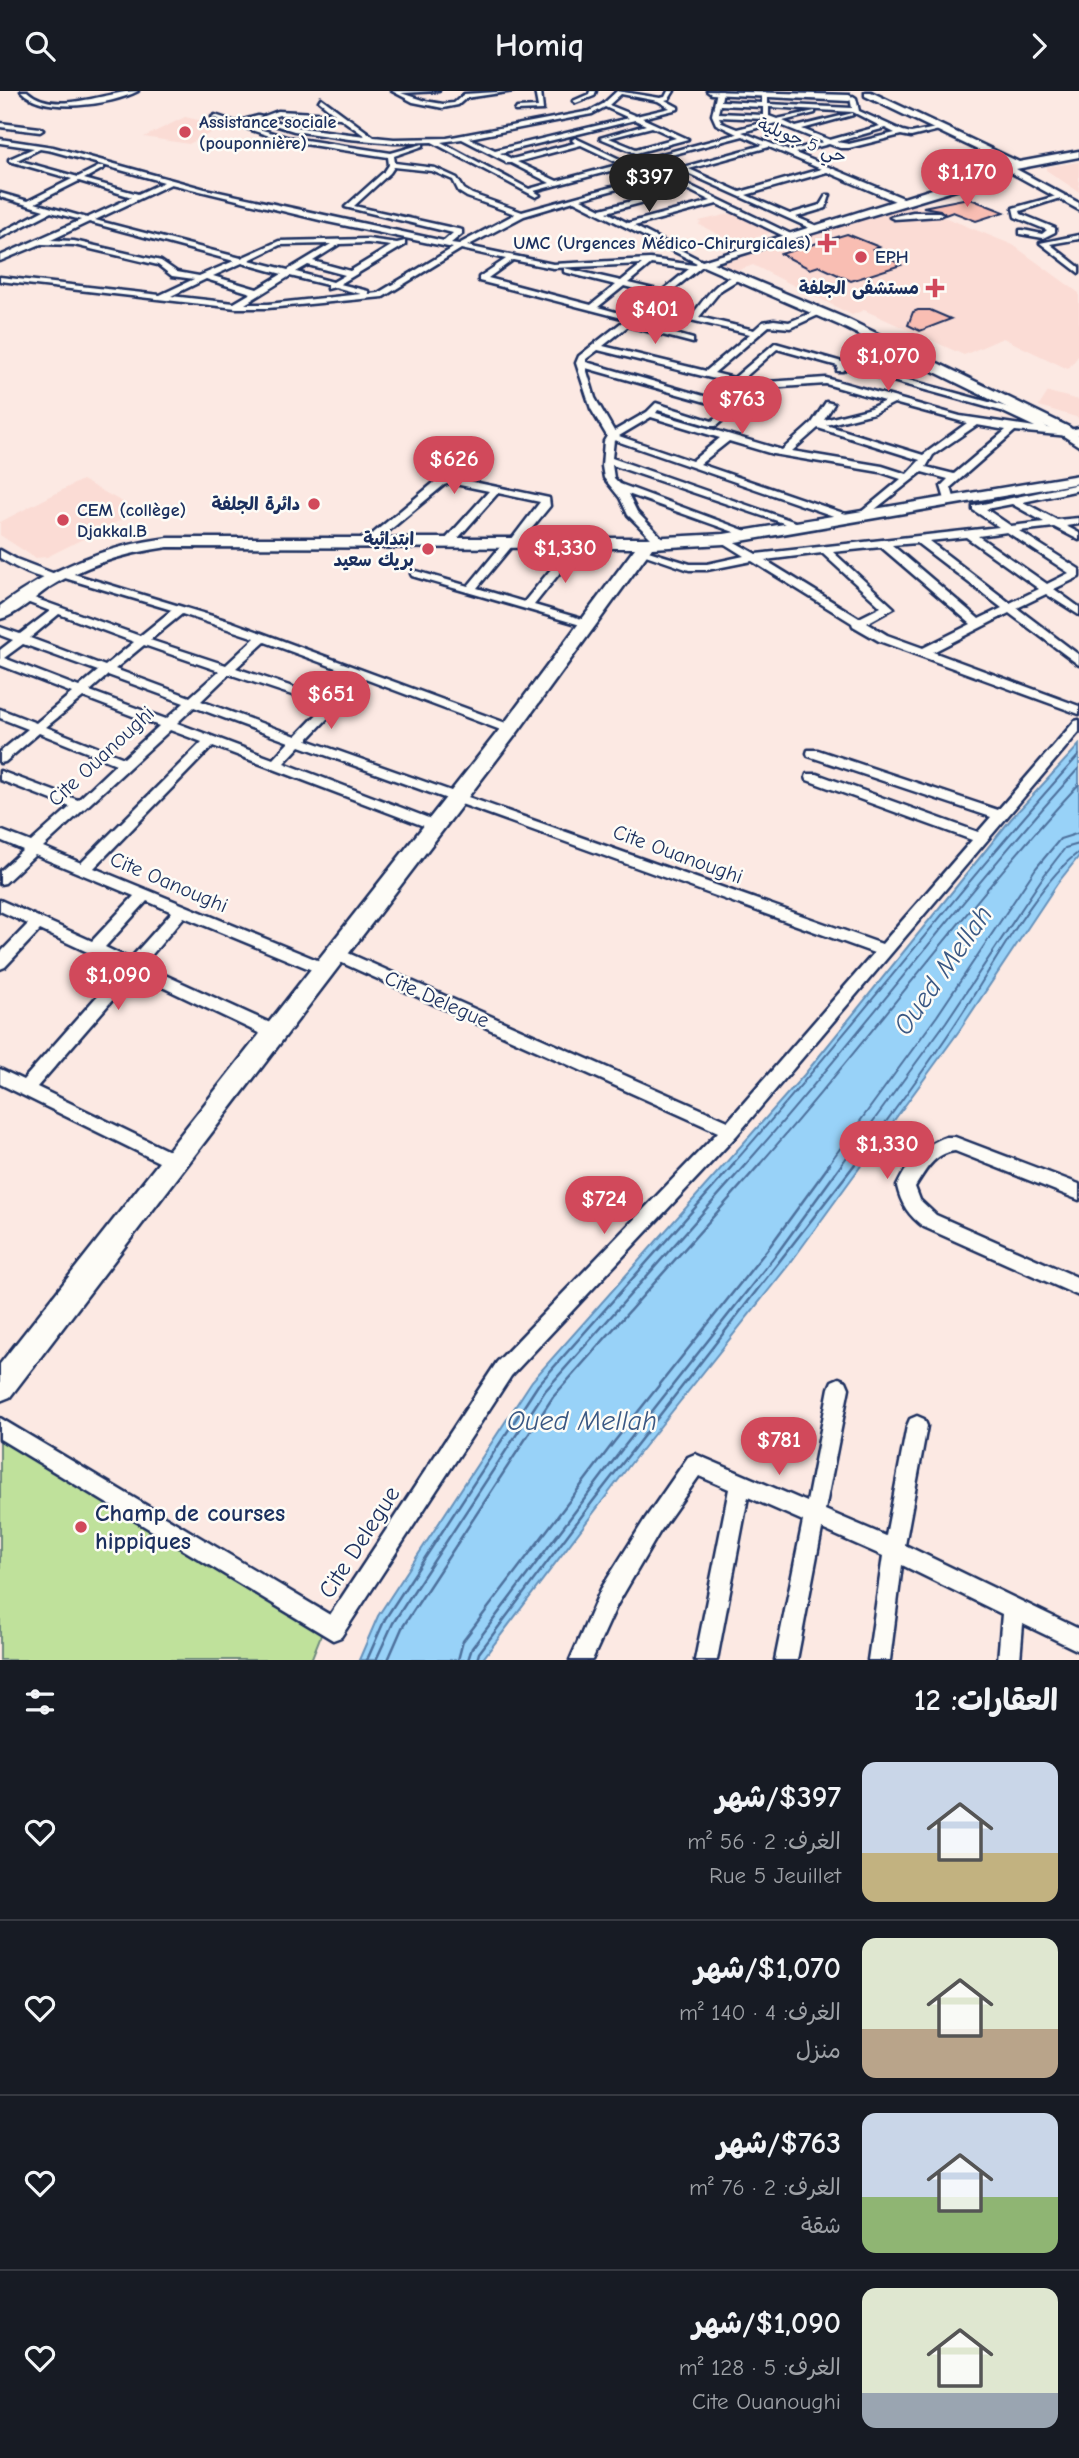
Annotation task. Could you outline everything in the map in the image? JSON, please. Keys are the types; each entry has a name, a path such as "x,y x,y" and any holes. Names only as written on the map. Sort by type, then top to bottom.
{"street":[{"path":"24,91 35,100 65,103 106,100 135,91"},
{"path":"294,129 329,91"},
{"path":"397,91 436,91"},
{"path":"397,91 401,96 426,104 450,105 458,103 464,96 511,91"},
{"path":"517,110 541,109 538,91"},
{"path":"576,101 592,95 593,91"},
{"path":"660,100 667,98 671,91"},
{"path":"711,91 813,97 854,94 1018,168 1079,207"},
{"path":"720,91 715,114 766,117"},
{"path":"235,124 253,118 294,129 372,139 434,141 465,138 581,115 605,105 618,93 660,100 676,108 496,152"},
{"name":"حي 5 جويلية","path":"765,94 766,117 846,147 901,133 909,136 936,131"},
{"path":"854,94 855,111"},
{"path":"854,94 1018,168 1079,199"},
{"path":"321,100 372,139"},
{"path":"717,103 855,111 901,133"},
{"path":"605,105 726,157"},
{"path":"528,191 828,108"},
{"path":"787,135 855,111"},
{"path":"262,119 278,114 341,116"},
{"name":"حي 5 جويلية","path":"715,114 716,121 740,133 772,142 789,153 905,202"},
{"path":"215,117 285,138 394,154 434,141 553,204"},
{"path":"824,121 835,125"},
{"path":"539,123 628,165"},
{"path":"0,125 40,130"},
{"path":"652,125 603,138 635,151 682,138"},
{"path":"789,153 886,126"},
{"path":"845,130 872,140"},
{"path":"621,132 632,137"},
{"path":"465,138 556,184 600,212 699,266"},
{"path":"0,141 54,149 170,182 410,238 553,266 664,294"},
{"path":"394,141 392,166 383,178 349,207 459,232 444,245"},
{"path":"642,142 653,146"},
{"path":"0,279 236,306 268,306 376,296 387,293 458,248 521,214 772,142"},
{"path":"484,167 581,143"},
{"path":"1,162 39,149 103,169 30,203"},
{"path":"580,363 699,266 983,177 1079,155"},
{"path":"11,160 139,197"},
{"path":"643,161 690,188 791,236"},
{"path":"392,166 433,169 455,179 458,187 466,194 504,205 521,214"},
{"path":"683,169 814,228"},
{"path":"738,195 830,169"},
{"path":"599,172 624,185"},
{"path":"0,259 170,182"},
{"path":"600,212 690,188"},
{"path":"0,195 376,296"},
{"path":"789,217 822,206 828,196"},
{"path":"1023,232 1042,236 1052,230 1018,215 1016,210 1062,196"},
{"path":"628,225 718,201"},
{"path":"0,236 50,210"},
{"path":"894,217 939,214"},
{"path":"1079,230 1073,233 1079,237"},
{"path":"1078,270 1044,242 1079,237"},
{"path":"308,301 410,238"},
{"path":"160,298 279,243 377,241 398,245"},
{"path":"40,242 87,245 161,263 174,274 201,277 258,292"},
{"path":"236,306 338,243"},
{"path":"513,257 482,279 592,308 690,341"},
{"path":"1065,260 1079,258"},
{"path":"592,308 650,261"},
{"path":"553,266 650,261 699,266 736,277 884,341 1073,434"},
{"path":"307,262 351,274"},
{"path":"694,318 708,300 730,279 736,277"},
{"path":"648,307 754,336 775,346 1004,409 1046,431"},
{"path":"708,374 770,322 790,324 819,313"},
{"path":"826,381 859,351 884,341"},
{"path":"709,427 733,407 736,381 775,346"},
{"path":"597,347 736,381 766,384 826,381 975,422 1073,434"},
{"path":"580,363 733,407"},
{"path":"580,363 599,419 612,436 856,516"},
{"path":"816,425 871,411 892,401"},
{"path":"784,453 816,425 829,404"},
{"path":"612,436 650,414 709,427 727,437 784,453 875,467 908,478"},
{"path":"856,516 908,478 940,444 975,422"},
{"path":"816,425 956,478"},
{"path":"950,501 945,489 1013,428"},
{"path":"612,436 608,460 609,478 625,497 650,546 678,564 698,567 752,558 1079,521"},
{"path":"694,464 727,437"},
{"path":"608,460 802,526"},
{"path":"0,614 57,575 107,552 166,542 578,543 650,546 752,535 1079,479"},
{"path":"368,543 445,481 540,498 546,502 470,590"},
{"path":"614,485 752,535"},
{"path":"1079,487 977,508 1079,573"},
{"path":"449,543 496,489"},
{"path":"1013,500 1079,537"},
{"path":"967,533 1079,613"},
{"path":"724,539 883,638 1079,710"},
{"path":"919,539 1079,661"},
{"path":"527,606 578,543"},
{"path":"883,543 978,624"},
{"path":"0,1387 650,546"},
{"path":"825,550 888,608 857,624"},
{"path":"0,553 12,561 263,637 510,729"},
{"path":"0,571 12,561"},
{"path":"923,653 1079,573"},
{"path":"416,574 588,624"},
{"path":"23,597 142,641 332,705"},
{"path":"58,610 0,659 434,825"},
{"path":"0,759 179,610"},
{"name":"Cite Ouanoughi","path":"0,631 884,951"},
{"name":"Cite Ouanoughi","path":"0,879 263,637"},
{"path":"275,765 363,674"},
{"path":"0,713 125,763"},
{"path":"731,1130 1079,724"},
{"path":"84,869 212,740"},
{"path":"813,753 999,815"},
{"path":"0,775 79,805"},
{"path":"811,777 980,838"},
{"name":"Cite Oanoughi","path":"0,835 182,910 328,961"},
{"path":"94,949 145,894"},
{"path":"0,905 273,1032"},
{"path":"26,1089 182,910"},
{"path":"0,963 38,923"},
{"name":"Cite Delegue","path":"0,1428 333,1629 504,1369 731,1130 328,961"},
{"path":"0,1076 173,1161"},
{"path":"1079,1192 955,1143 943,1143 933,1149 906,1186 907,1197 915,1210 930,1221 1079,1287"},
{"path":"786,1660 839,1388"},
{"path":"879,1660 894,1550 917,1426"},
{"path":"582,1660 609,1597 691,1463 894,1550 1079,1640"},
{"path":"706,1660 740,1484"},
{"path":"1009,1660 1013,1607"}],"shaded area":[{"name":"Assistance sociale (pouponnière)","path":"185,117 225,126 189,144 144,137"},
{"path":"1079,162 1079,192 1046,170 1047,167"},
{"name":"مستشفى الجلفة","path":"912,204 1013,245 1079,293 1079,355 1068,369 1003,338 964,355 864,310 852,315 753,265 736,271 718,262"},
{"path":"734,213 772,232 737,244 698,224 701,223 699,221"},
{"path":"1048,392 1079,400 1079,418 1039,406"},
{"name":"CEM (collège) Djakkal.B","path":"82,480 139,511 47,557 35,558 0,535 0,522"}],"green space":[{"path":"741,384 766,386 765,412 740,410"},
{"name":"Champ de courses hippiques","path":"0,1429 325,1625 311,1660 0,1660"}],"water":[{"name":"Oued Mellah","path":"1079,745 1079,856 1057,884 959,1031 791,1262 635,1458 482,1660 359,1660 378,1616 532,1381 804,1075 1011,819"}],"building":[{"path":"968,198 1004,212 976,221 953,212 945,215 940,210 923,207"},
{"name":"EPH","path":"847,234 879,247 873,249 901,265 851,281 819,266 810,269 781,254"},
{"path":"930,310 951,319 920,331 908,325 913,312"}],"place":[{"name":"Assistance sociale (pouponnière)","path":"185,132"},
{"name":"UMC (Urgences Médico-Chirurgicales)","path":"827,243"},
{"name":"EPH","path":"861,257"},
{"name":"مستشفى الجلفة","path":"935,288"},
{"name":"دائرة الجلفة","path":"314,504"},
{"name":"CEM (collège) Djakkal.B","path":"63,520"},
{"name":"ابتدائية بريك سعيد","path":"428,549"},
{"name":"Champ de courses hippiques","path":"81,1527"}]}
